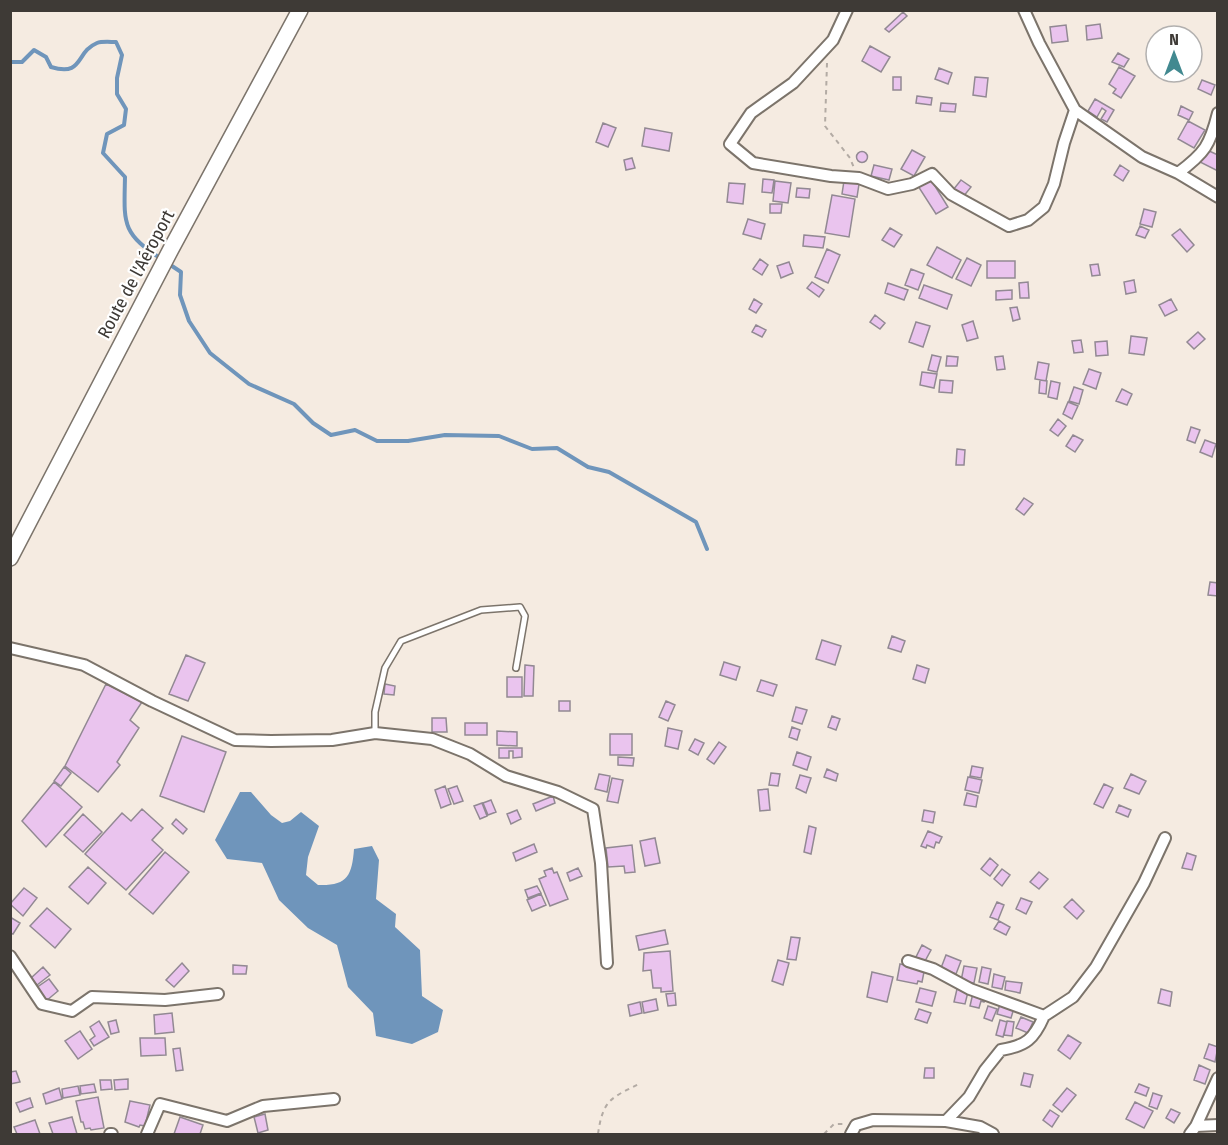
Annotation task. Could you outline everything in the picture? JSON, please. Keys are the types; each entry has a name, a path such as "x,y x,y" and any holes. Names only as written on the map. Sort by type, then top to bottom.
{"main road":[{"name":"Route de l'Aéroport","path":"10,558 171,249 300,10"}],"street":[{"path":"847,10 833,40 793,83 751,113 730,144 753,163 831,176 859,178 888,189 912,184 932,174 951,194 1010,226 1028,220 1044,207 1054,184 1074,110"},
{"path":"1024,10 1038,43 1074,110 1142,157 1218,197"},
{"path":"1178,174 1197,159 1212,138 1218,112"},
{"path":"10,648 84,664 235,740 332,740 375,733 432,739 470,754 506,776 558,792 593,809 601,863 608,963"},
{"path":"946,1121 969,1096 1001,1050 1018,1047 1036,1034 1044,1016 1073,997 1096,967 1144,884 1165,838"},
{"path":"10,956 42,1004 72,1011 93,997 165,1000 218,994"},
{"path":"908,961 933,969 970,988 1044,1016"},
{"path":"1193,1130 1218,1078"},
{"path":"147,1134 159,1104 227,1121 263,1106 334,1099"},
{"path":"853,1130 873,1120 946,1121 980,1127 993,1134"},
{"path":"1193,1130 1218,1125"}],"lane":[{"path":"375,733 375,712 385,668 401,641 481,610 520,607 525,616 516,668"}],"path":[{"path":"828,45 825,126 850,158 859,178"},
{"path":"598,1134 601,1113 612,1098 640,1083"},
{"path":"824,1134 834,1124 853,1130"}],"water":[{"path":"240,792 251,792 271,815 282,823 290,821 301,812 319,826 308,857 306,875 318,885 336,884 342,881 352,866 354,849 372,846 379,860 376,899 396,914 395,927 420,950 422,996 443,1010 438,1032 412,1044 376,1036 373,1013 348,987 337,945 308,928 279,900 262,863 227,859 215,840"}],"building":[{"path":"903,12 907,16 889,32 885,29"},
{"path":"1100,24 1102,38 1087,40 1086,26"},
{"path":"1066,25 1068,41 1052,43 1050,27"},
{"path":"870,46 890,57 881,72 862,61"},
{"path":"1118,53 1129,59 1124,67 1112,62"},
{"path":"1119,67 1135,76 1121,98 1113,93 1116,89 1109,84"},
{"path":"939,68 952,73 948,84 935,79"},
{"path":"893,77 901,77 901,90 893,90"},
{"path":"975,77 988,78 986,97 973,95"},
{"path":"1204,81 1215,85 1211,95 1198,89 1200,84 1204,84"},
{"path":"917,96 932,98 931,105 916,103"},
{"path":"1095,99 1114,110 1107,122 1101,119 1106,111 1102,108 1097,117 1088,111"},
{"path":"941,103 956,104 955,112 940,111"},
{"path":"1181,106 1193,112 1189,120 1178,115"},
{"path":"1188,121 1205,130 1194,148 1178,139"},
{"path":"603,123 616,128 608,147 596,142"},
{"path":"645,128 672,133 669,151 642,146"},
{"path":"912,150 925,157 914,176 901,169"},
{"path":"1207,150 1218,155 1218,171 1200,162"},
{"path":"862,151 868,157 862,163 856,157"},
{"path":"632,158 635,168 626,170 624,160"},
{"path":"874,165 892,169 889,180 871,176"},
{"path":"1120,165 1129,171 1123,181 1114,175"},
{"path":"930,178 948,207 936,214 918,186"},
{"path":"763,179 774,180 772,193 762,192"},
{"path":"961,180 971,187 963,197 953,190"},
{"path":"775,181 791,183 788,203 773,201"},
{"path":"844,181 859,184 857,197 842,194"},
{"path":"729,183 745,184 743,204 727,202"},
{"path":"797,188 810,189 809,198 796,197"},
{"path":"832,195 855,199 849,237 825,233"},
{"path":"770,204 782,204 781,213 770,213"},
{"path":"1144,209 1156,212 1152,227 1140,224"},
{"path":"748,219 765,224 761,239 743,234"},
{"path":"1140,226 1149,230 1145,238 1136,235"},
{"path":"890,228 902,235 894,247 882,240"},
{"path":"1180,229 1194,245 1187,252 1172,235"},
{"path":"804,235 825,237 823,248 803,246"},
{"path":"937,247 961,260 952,278 927,265"},
{"path":"827,249 840,255 828,283 815,277"},
{"path":"967,258 981,265 971,286 956,279"},
{"path":"760,259 768,265 762,275 753,269"},
{"path":"987,261 1015,261 1015,278 987,278"},
{"path":"789,262 793,273 781,278 777,266"},
{"path":"1098,264 1100,275 1092,276 1090,265"},
{"path":"911,269 924,274 918,290 905,285"},
{"path":"1134,280 1136,292 1126,294 1124,282"},
{"path":"812,282 824,290 819,297 807,288"},
{"path":"1028,282 1029,298 1020,298 1019,283"},
{"path":"888,283 908,290 904,300 885,293"},
{"path":"924,285 952,295 947,309 919,298"},
{"path":"1012,290 1012,299 996,300 996,291"},
{"path":"754,299 762,304 756,313 749,309"},
{"path":"1171,299 1177,310 1165,316 1159,305"},
{"path":"1017,307 1020,319 1013,321 1010,308"},
{"path":"875,315 885,323 880,329 870,322"},
{"path":"973,321 978,338 967,341 962,325"},
{"path":"916,322 930,326 923,347 909,342"},
{"path":"756,325 766,330 762,337 752,332"},
{"path":"1198,332 1205,339 1194,349 1187,342"},
{"path":"1131,336 1147,338 1144,355 1129,353"},
{"path":"1081,340 1083,352 1074,353 1072,341"},
{"path":"1107,341 1108,355 1096,356 1095,342"},
{"path":"932,355 941,357 937,372 928,370"},
{"path":"947,356 958,357 957,366 946,366"},
{"path":"1003,356 1005,369 997,370 995,357"},
{"path":"1038,362 1049,364 1046,381 1035,379"},
{"path":"1089,369 1101,373 1096,389 1083,384"},
{"path":"922,372 937,374 934,388 920,385"},
{"path":"940,380 953,381 952,393 939,392"},
{"path":"1040,380 1047,381 1046,394 1039,393"},
{"path":"1051,381 1060,383 1057,399 1048,397"},
{"path":"1074,387 1083,390 1079,404 1069,401"},
{"path":"1122,389 1132,394 1127,405 1116,401"},
{"path":"1068,402 1078,406 1072,419 1063,414"},
{"path":"1058,419 1066,426 1058,436 1050,430"},
{"path":"1191,427 1200,430 1195,443 1187,440"},
{"path":"1073,435 1083,440 1075,452 1066,446"},
{"path":"1205,440 1216,444 1212,457 1200,452"},
{"path":"957,449 965,450 964,465 956,465"},
{"path":"1024,498 1033,504 1024,515 1016,509"},
{"path":"1210,582 1218,583 1218,596 1208,595"},
{"path":"892,636 905,641 901,652 888,648"},
{"path":"822,640 841,646 835,665 816,659"},
{"path":"186,655 205,663 188,701 169,694"},
{"path":"724,662 740,667 736,680 720,675"},
{"path":"525,665 534,666 533,696 524,696"},
{"path":"917,665 929,669 925,683 913,679"},
{"path":"507,677 522,677 522,697 507,697"},
{"path":"761,680 777,685 773,696 757,691"},
{"path":"106,684 142,702 130,720 139,728 117,762 120,765 98,792 65,766"},
{"path":"385,684 395,686 394,695 384,694"},
{"path":"559,701 570,701 570,711 559,711"},
{"path":"666,701 675,705 668,721 659,717"},
{"path":"796,707 807,710 802,724 792,721"},
{"path":"832,716 840,719 836,730 828,727"},
{"path":"432,718 446,718 447,732 432,732"},
{"path":"465,723 487,723 487,735 465,735"},
{"path":"792,727 800,730 797,740 789,737"},
{"path":"668,728 682,731 678,749 665,746"},
{"path":"497,731 517,732 517,746 497,745"},
{"path":"610,734 632,734 632,755 610,755"},
{"path":"182,736 226,752 204,812 160,796"},
{"path":"695,739 704,743 698,755 689,750"},
{"path":"719,742 726,747 714,764 707,759"},
{"path":"499,748 522,748 522,757 513,758 513,751 509,751 509,758 499,758"},
{"path":"797,752 811,757 807,770 793,765"},
{"path":"618,757 634,758 633,766 618,765"},
{"path":"972,766 983,768 981,778 970,776"},
{"path":"64,767 71,773 61,786 54,781"},
{"path":"827,769 838,774 836,781 824,777"},
{"path":"771,773 780,774 778,786 769,785"},
{"path":"599,774 610,776 607,792 595,789"},
{"path":"1131,774 1146,781 1139,794 1124,788"},
{"path":"800,775 811,778 806,793 796,788"},
{"path":"968,777 982,780 979,793 965,790"},
{"path":"612,778 623,780 618,803 607,801"},
{"path":"54,782 82,807 46,847 22,821"},
{"path":"1104,784 1113,788 1103,808 1094,804"},
{"path":"445,786 451,804 441,808 435,790"},
{"path":"457,786 463,801 454,804 448,789"},
{"path":"768,789 770,810 760,811 758,790"},
{"path":"967,793 978,796 976,807 964,805"},
{"path":"553,796 555,803 536,811 533,804"},
{"path":"491,800 496,812 488,815 483,803"},
{"path":"482,803 487,816 480,819 474,806"},
{"path":"1119,805 1131,810 1128,817 1116,812"},
{"path":"142,809 163,828 152,840 163,850 126,890 85,854 122,813 131,821"},
{"path":"517,810 521,819 511,824 507,814"},
{"path":"924,810 935,812 933,823 922,821"},
{"path":"83,814 102,832 83,852 64,835"},
{"path":"176,819 187,829 183,834 172,824"},
{"path":"809,826 816,828 811,854 804,852"},
{"path":"928,831 942,837 939,843 936,842 934,848 927,845 926,848 921,846"},
{"path":"655,838 660,863 645,866 640,841"},
{"path":"534,844 537,852 516,861 513,853"},
{"path":"632,845 635,872 625,873 624,866 608,867 606,848"},
{"path":"165,852 189,872 153,914 129,894"},
{"path":"1187,853 1196,856 1192,870 1182,868"},
{"path":"990,858 998,865 990,876 981,869"},
{"path":"88,867 106,883 88,904 69,887"},
{"path":"552,868 554,873 557,872 568,899 550,906 539,879 546,876 544,871"},
{"path":"578,868 582,876 570,881 567,873"},
{"path":"1002,869 1010,875 1002,886 994,879"},
{"path":"1039,872 1048,879 1039,889 1030,882"},
{"path":"537,886 541,893 528,898 525,890"},
{"path":"24,888 37,898 23,916 10,904"},
{"path":"541,894 546,905 532,911 527,900"},
{"path":"1021,898 1032,902 1026,914 1016,909"},
{"path":"1072,899 1084,911 1077,919 1064,907"},
{"path":"997,902 1004,905 998,920 990,917"},
{"path":"47,908 71,929 55,948 30,926"},
{"path":"10,917 20,923 13,934 10,933"},
{"path":"999,921 1010,927 1006,935 994,929"},
{"path":"665,930 668,944 639,950 636,936"},
{"path":"791,937 800,938 796,960 787,959"},
{"path":"922,945 931,950 925,961 916,957"},
{"path":"670,951 673,991 661,992 661,988 653,988 651,970 643,971 644,953"},
{"path":"946,955 961,961 956,974 941,968"},
{"path":"778,960 789,963 783,985 772,981"},
{"path":"182,963 189,971 174,987 166,980"},
{"path":"900,964 921,968 920,971 924,972 922,982 918,981 917,984 897,980"},
{"path":"233,965 247,966 246,974 233,974"},
{"path":"964,966 977,968 974,983 961,981"},
{"path":"43,967 50,975 37,985 31,978"},
{"path":"982,967 991,969 988,984 979,982"},
{"path":"872,972 893,977 887,1002 867,997"},
{"path":"994,974 1005,977 1002,989 992,987"},
{"path":"49,979 58,991 46,1001 36,988"},
{"path":"1006,981 1022,983 1020,993 1005,990"},
{"path":"920,988 936,992 932,1006 916,1002"},
{"path":"957,989 968,992 965,1004 954,1002"},
{"path":"1161,989 1172,992 1170,1006 1158,1003"},
{"path":"675,993 676,1005 668,1006 666,994"},
{"path":"973,993 986,996 979,1008 970,1006"},
{"path":"656,999 658,1010 644,1013 642,1002"},
{"path":"640,1002 642,1013 630,1016 628,1005"},
{"path":"1000,1004 1014,1008 1011,1018 997,1014"},
{"path":"988,1006 997,1009 992,1021 984,1018"},
{"path":"919,1009 931,1013 927,1023 915,1019"},
{"path":"172,1013 174,1032 155,1034 154,1015"},
{"path":"1021,1017 1033,1022 1028,1033 1016,1028"},
{"path":"116,1020 119,1032 111,1034 108,1022"},
{"path":"1000,1020 1007,1022 1003,1037 996,1035"},
{"path":"99,1021 109,1037 94,1046 90,1040 95,1036 90,1027"},
{"path":"1007,1021 1014,1022 1012,1036 1004,1035"},
{"path":"80,1031 92,1049 78,1059 65,1041"},
{"path":"1068,1035 1081,1043 1070,1059 1058,1050"},
{"path":"140,1038 165,1038 166,1055 141,1056"},
{"path":"1209,1044 1218,1047 1215,1062 1204,1058"},
{"path":"180,1048 183,1070 176,1071 173,1049"},
{"path":"1199,1065 1210,1070 1205,1084 1194,1080"},
{"path":"925,1068 934,1068 934,1078 924,1078"},
{"path":"16,1071 20,1082 10,1084 10,1072"},
{"path":"1024,1073 1033,1075 1030,1087 1021,1085"},
{"path":"128,1079 128,1089 115,1090 114,1080"},
{"path":"100,1080 111,1080 112,1089 101,1090"},
{"path":"94,1084 96,1092 81,1094 80,1086"},
{"path":"1139,1084 1149,1088 1146,1096 1135,1092"},
{"path":"78,1086 80,1095 63,1098 62,1089"},
{"path":"59,1088 62,1099 46,1104 43,1094"},
{"path":"1067,1088 1076,1095 1062,1112 1053,1105"},
{"path":"1153,1093 1162,1096 1157,1109 1149,1106"},
{"path":"98,1097 104,1128 85,1129 76,1101"},
{"path":"30,1098 33,1107 20,1112 16,1103"},
{"path":"130,1101 150,1105 145,1126 140,1125 139,1127 125,1122"},
{"path":"1135,1102 1153,1111 1144,1128 1126,1119"},
{"path":"1171,1109 1180,1113 1174,1123 1166,1118"},
{"path":"1050,1110 1059,1116 1052,1127 1043,1120"},
{"path":"265,1114 268,1130 258,1133 254,1117"},
{"path":"72,1117 77,1134 53,1134 49,1123"},
{"path":"180,1117 203,1125 200,1134 174,1134"},
{"path":"35,1120 40,1134 17,1134 14,1127"}],"waterway":[{"path":"10,62 22,62 34,50 46,57 51,67 69,69 90,47 97,43 116,42 122,55 117,78 117,94 126,109 124,125 107,134 103,153 125,177 126,217 132,234 149,251 163,260"},
{"path":"169,264 181,272 180,295 189,321 210,353 249,384 294,404 313,423 331,435 355,430 377,441 408,441 445,435 499,436 532,449 557,448 588,467 609,472 696,522 707,549"}]}
